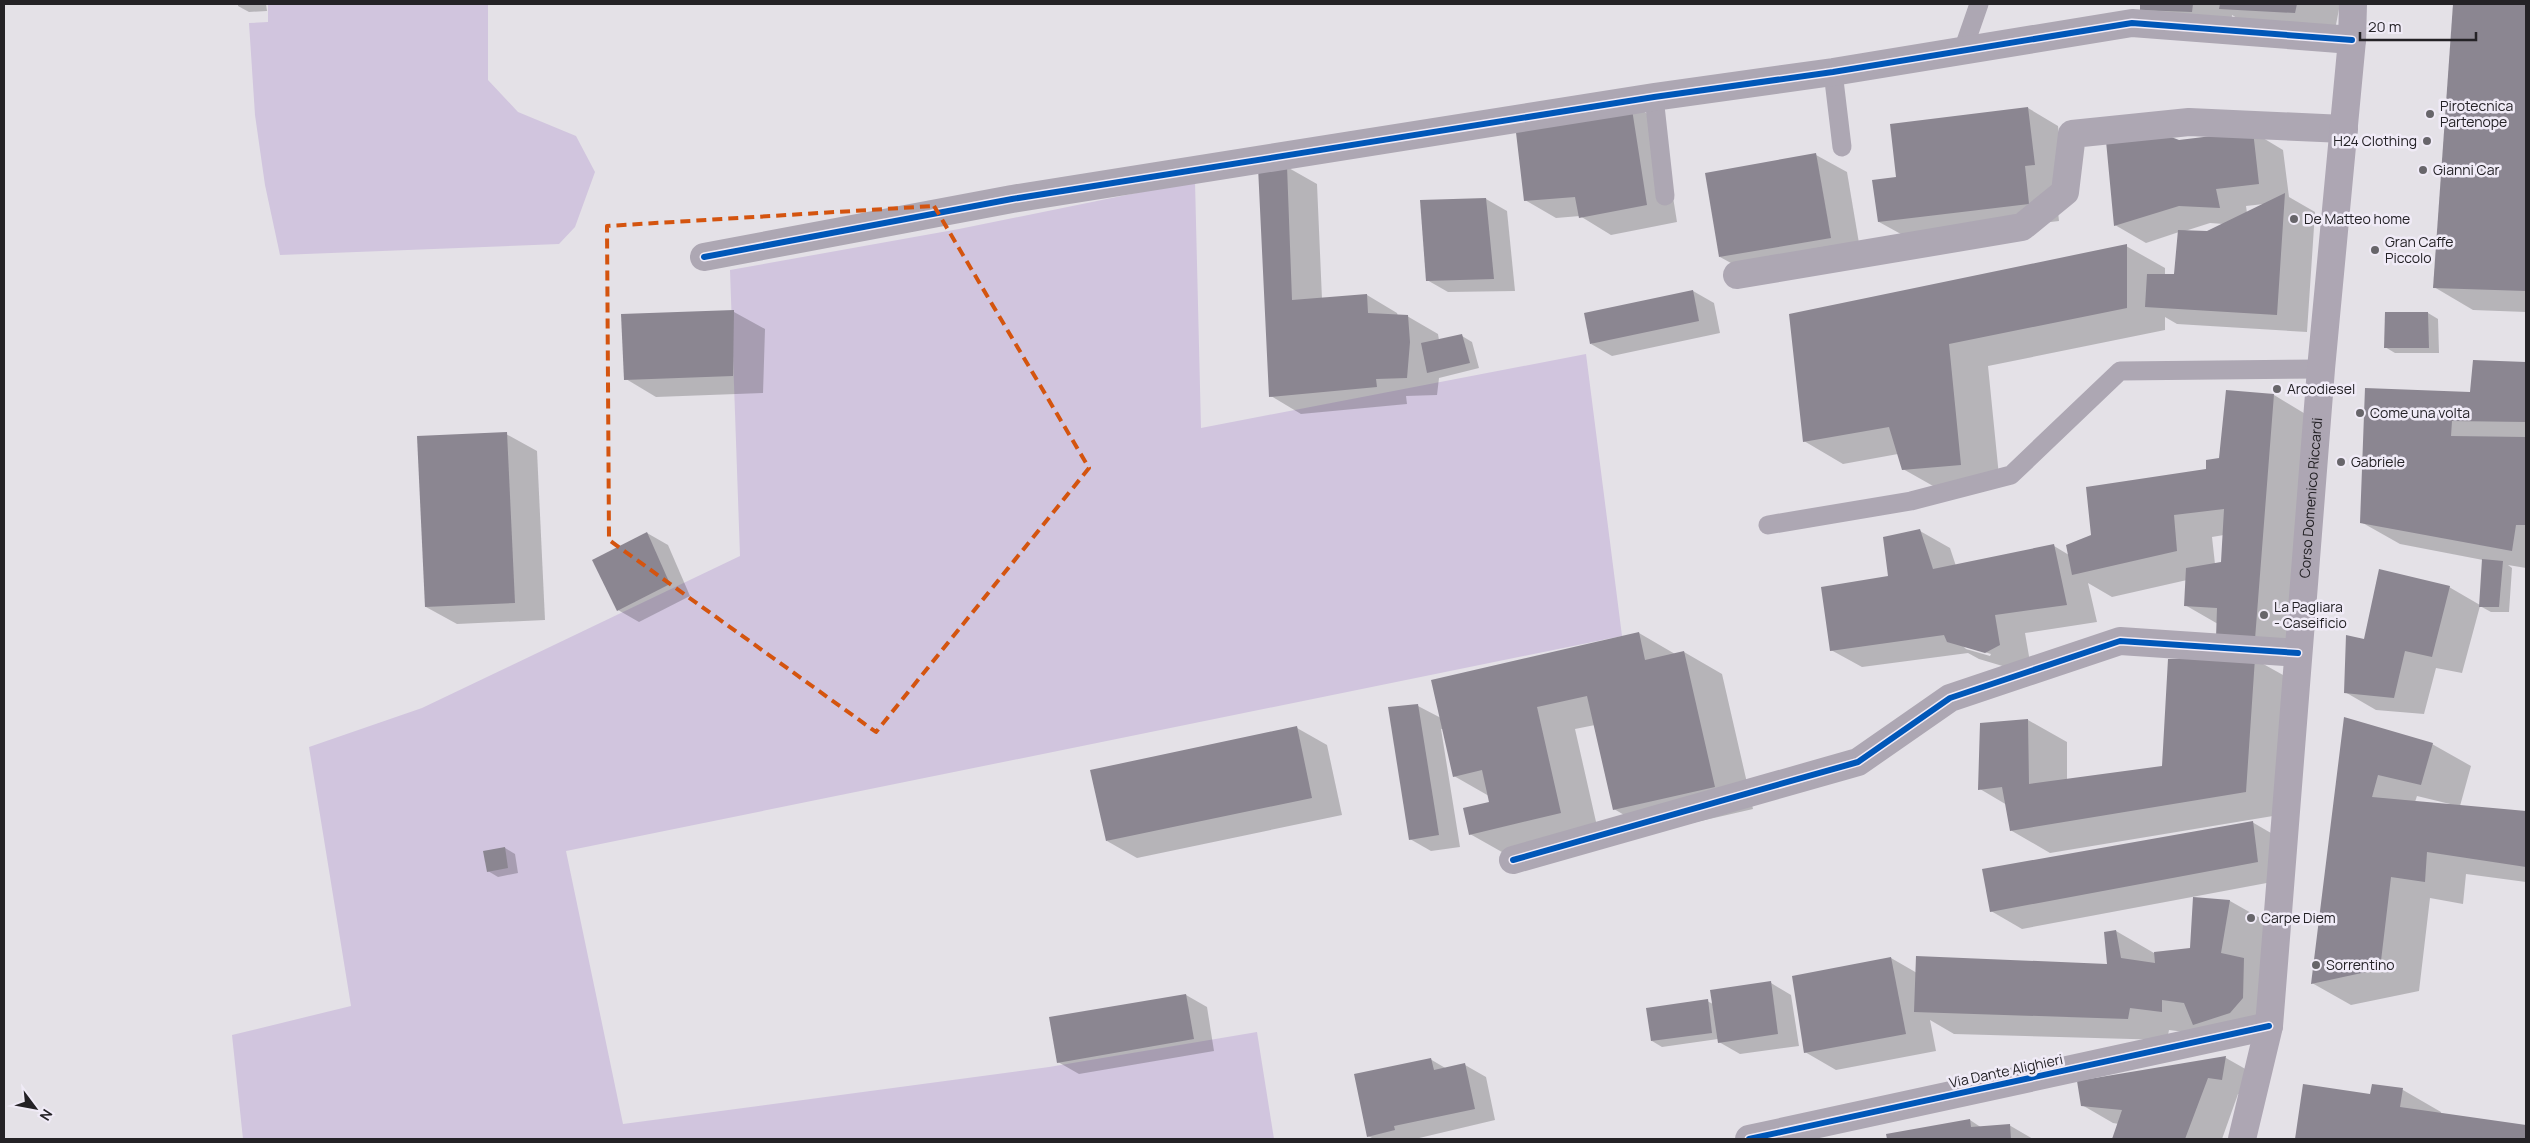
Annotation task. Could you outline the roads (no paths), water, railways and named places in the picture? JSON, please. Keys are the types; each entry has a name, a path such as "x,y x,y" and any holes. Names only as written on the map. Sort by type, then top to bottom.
{"main road":[{"name":"Corso Domenico Riccardi","path":"2242,1139 2269,1026 2321,369 2352,40 2353,4"}],"street":[{"path":"704,257 1012,199 1654,97 1833,72 2132,23 2352,40"},
{"path":"1737,276 2022,227 2065,192 2072,134 2189,122 2344,129"},
{"path":"1513,860 1858,762 1950,698 2120,642 2298,653"},
{"name":"Via Dante Alighieri","path":"1749,1139 2269,1026"}],"lane":[{"path":"1963,50 1979,4"},
{"path":"1833,72 1842,147"},
{"path":"1654,97 1665,196"},
{"path":"1768,526 1911,501 2011,475 2120,371 2321,369"}],"place":[{"name":"Pirotecnica Partenope","path":"2430,114"},
{"name":"H24 Clothing","path":"2427,141"},
{"name":"Gianni Car","path":"2423,170"},
{"name":"De Matteo home","path":"2294,219"},
{"name":"Gran Caffe Piccolo","path":"2375,250"},
{"name":"Arcodiesel","path":"2277,389"},
{"name":"Come una volta","path":"2360,413"},
{"name":"Gabriele","path":"2341,462"},
{"name":"La Pagliara - Caseificio","path":"2264,615"},
{"name":"Carpe Diem","path":"2251,918"},
{"name":"Sorrentino","path":"2316,965"}]}
